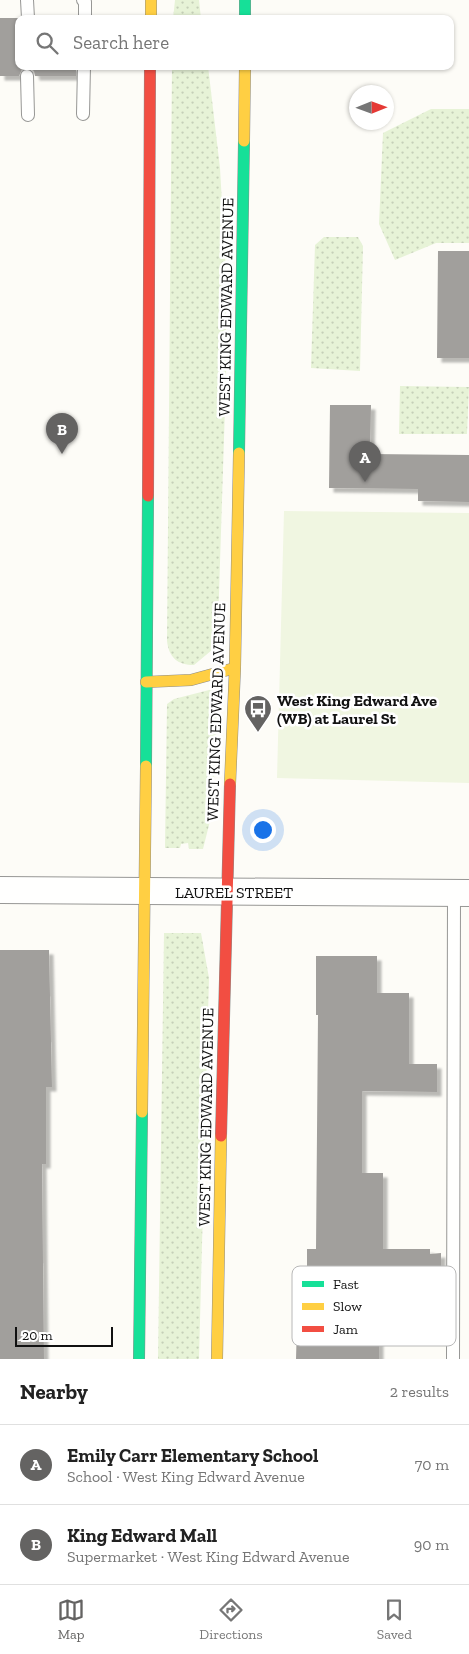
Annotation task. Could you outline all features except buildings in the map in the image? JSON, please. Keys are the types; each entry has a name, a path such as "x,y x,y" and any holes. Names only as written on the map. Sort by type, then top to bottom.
{"main road":[{"path":"151,0 151,15"},
{"path":"245,0 245,15"},
{"path":"139,1359 145,891 150,70"},
{"name":"WEST KING EDWARD AVENUE","path":"217,1359 226,892 235,668 245,70"},
{"path":"146,682 191,680 235,668"}],"street":[{"name":"LAUREL STREET","path":"0,890 461,893"}],"lane":[{"path":"27,0 28,15"},
{"path":"83,0 85,2 85,15"},
{"path":"83,114 84,70"},
{"path":"28,76 28,115"},
{"path":"455,1266 461,893"},
{"path":"453,1346 453,1359"}],"green space":[{"path":"175,0 199,0 201,15 173,15"},
{"path":"172,70 208,70 220,168 226,273 226,376 218,625 212,650 194,665 183,664 175,659 170,652 167,641"},
{"path":"431,109 469,109 469,243 436,243 395,260 379,224 383,133 394,130 394,128"},
{"path":"324,237 358,237 363,246 360,371 311,368 315,245"},
{"path":"400,386 469,387 467,434 399,434"},
{"path":"284,511 469,513 469,783 277,778"},
{"path":"213,689 217,694 213,809 203,849 189,849 188,843 181,844 180,848 165,848 167,704 174,699"},
{"path":"164,933 201,933 209,978 199,1359 158,1359"}],"traffic: fast":[{"path":"245,0 245,15"},
{"path":"239,453 244,141"},
{"path":"146,766 148,496"},
{"path":"139,1359 142,1112"}],"traffic: slow":[{"path":"151,0 151,15"},
{"path":"244,141 245,70"},
{"path":"230,784 235,668 239,453"},
{"path":"146,682 191,680 235,668"},
{"path":"142,1112 146,766"},
{"path":"217,1359 221,1136"}],"traffic: jam":[{"path":"148,496 150,70"},
{"path":"221,1136 230,784"}],"place":[{"name":"King Edward Mall","path":"62,454"},
{"name":"Emily Carr Elementary School","path":"365,482"},
{"name":"West King Edward Ave (WB) at Laurel St","path":"258,733"}]}
